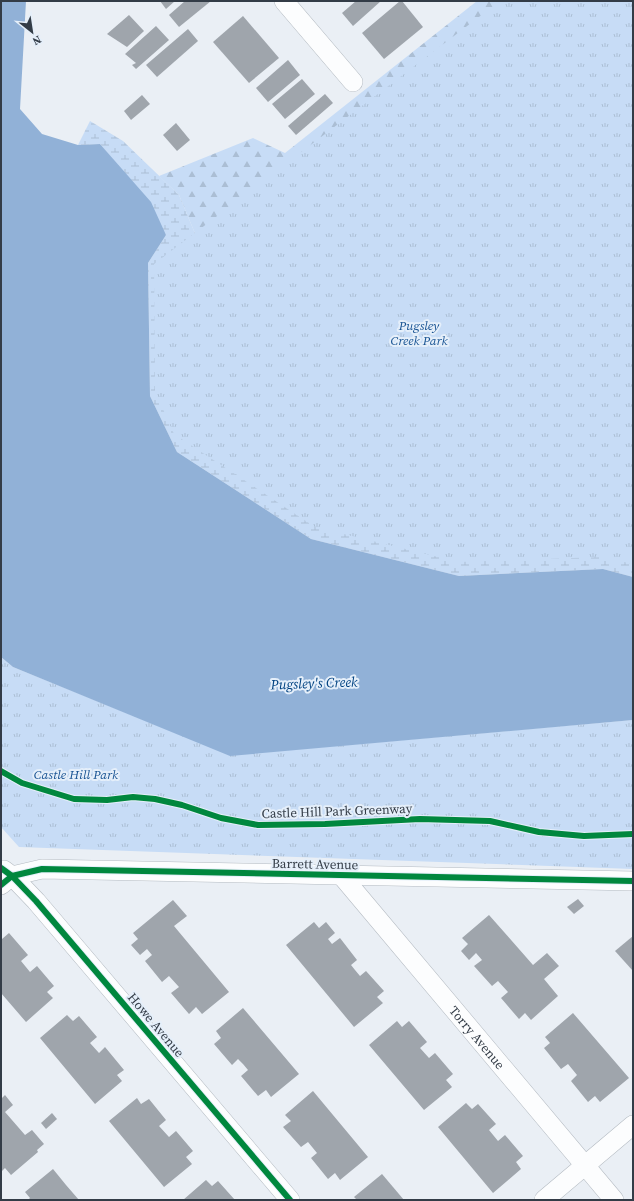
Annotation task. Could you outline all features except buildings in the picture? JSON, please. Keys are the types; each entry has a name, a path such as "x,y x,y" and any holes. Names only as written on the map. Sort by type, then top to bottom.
{"street":[{"path":"284,1 353,82"},
{"name":"Barrett Avenue","path":"5,876 42,869 633,881"},
{"name":"Torry Avenue","path":"341,875 614,1200"},
{"name":"Howe Avenue","path":"5,876 36,901 290,1200"},
{"path":"544,1200 633,1125"}],"green space":[{"path":"477,1 550,1 199,243 179,195 159,176 253,138 285,153"},
{"name":"Pugsley Creek Park","path":"500,1 633,1 633,564 602,557 459,562 315,527 174,434 155,391 154,264"},
{"path":"90,121 123,141 179,195 199,243 633,541 633,577 603,569 459,576 311,539 177,452 150,396 148,263 166,235 121,169 100,144 78,145"},
{"name":"Castle Hill Park","path":"1,657 13,667 230,755 633,720 633,869 19,847 1,827"}],"water":[{"name":"Pugsley's Creek","path":"1,1 26,1 20,109 42,134 78,145 100,144 151,202 166,235 148,263 150,396 177,452 311,539 459,576 603,569 633,577 633,720 230,756 13,667 1,657"}],"cycle path":[{"name":"Castle Hill Park Greenway","path":"1,771 22,783 74,799 107,800 133,797 155,799 182,805 221,818 258,825 325,824 420,819 490,821 539,832 584,836 633,834"},
{"path":"1,868 12,876 36,901 290,1200"},
{"path":"1,885 12,876 42,869 633,881"}]}
